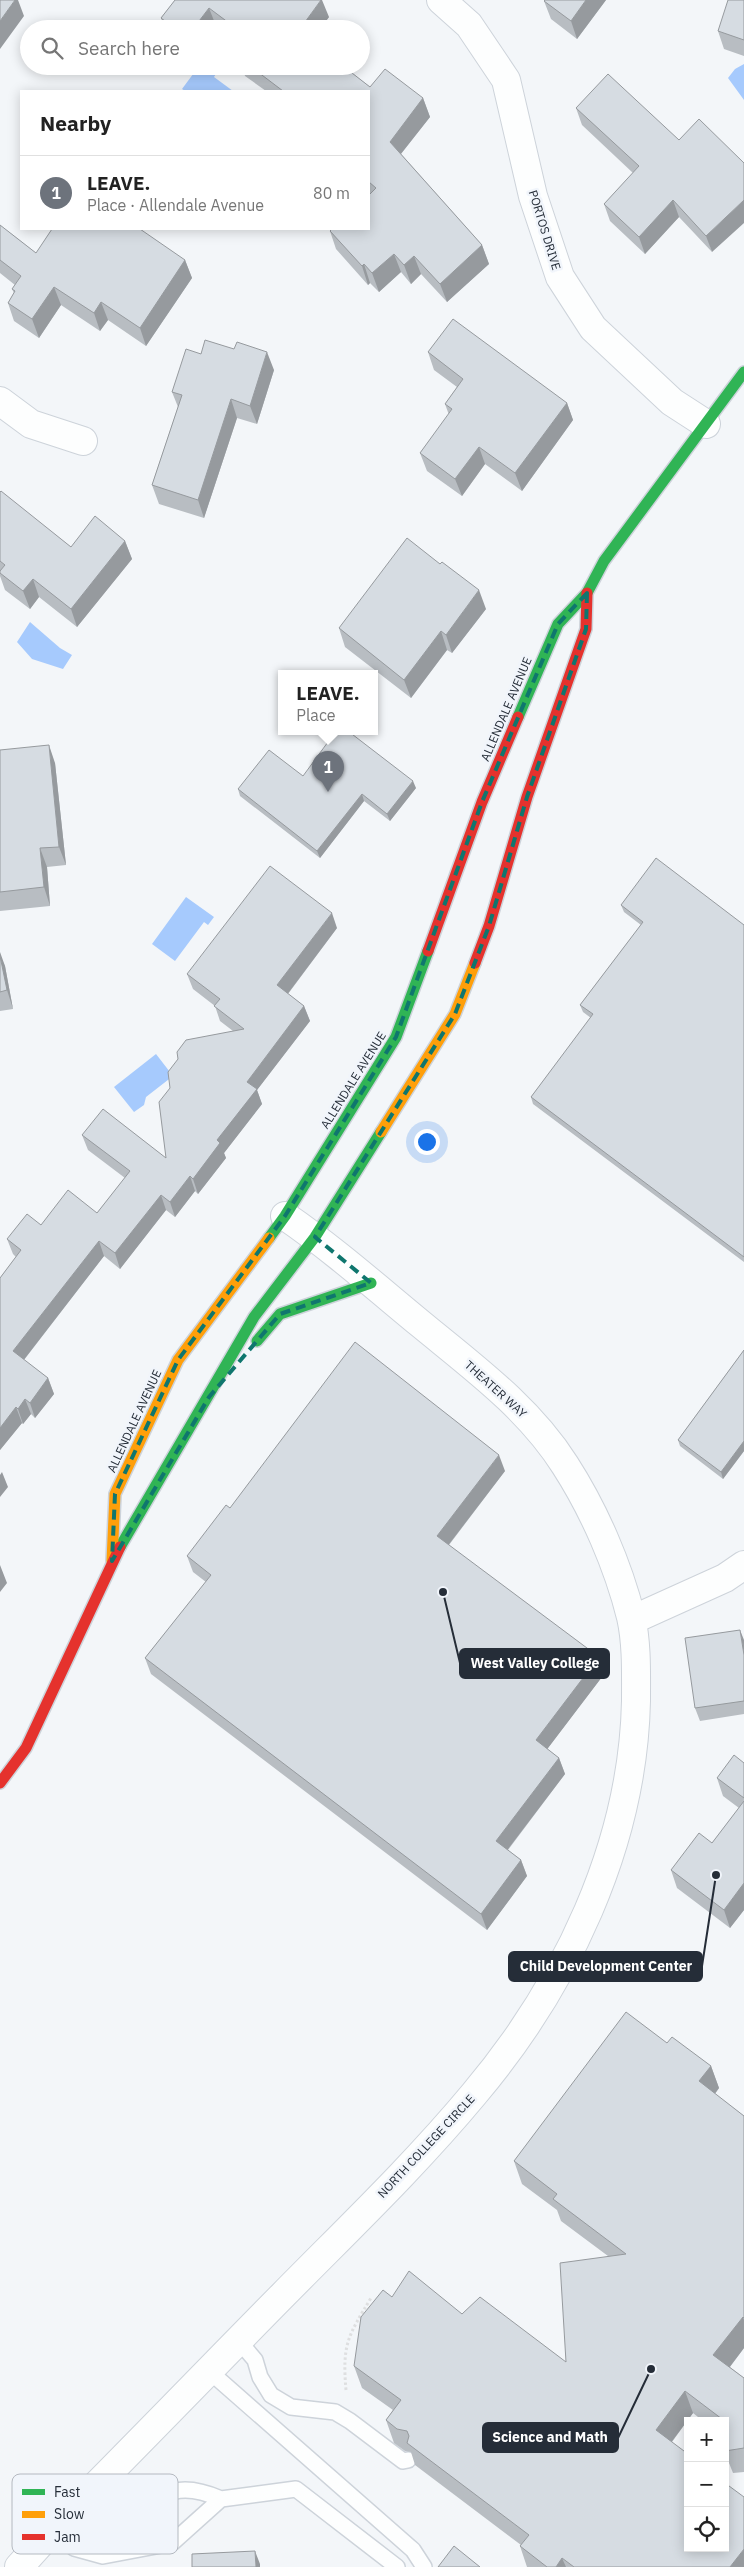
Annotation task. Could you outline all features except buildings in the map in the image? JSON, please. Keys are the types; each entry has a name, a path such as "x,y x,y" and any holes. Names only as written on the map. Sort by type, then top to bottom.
{"street":[{"name":"PORTOS DRIVE","path":"441,0 469,26 506,80 533,196 560,277 593,328 672,402 706,424"},
{"name":"ALLENDALE AVENUE","path":"112,1561 115,1494 178,1360 285,1216 396,1037 482,802 558,624 587,593 604,561 744,372"},
{"path":"0,401 31,424 83,440"},
{"name":"ALLENDALE AVENUE","path":"0,1783 26,1748 112,1561 254,1317 316,1237 455,1014 489,926 527,797 586,629 587,593"},
{"name":"THEATER WAY","path":"285,1216 316,1237 497,1389 523,1413 549,1443 564,1463 591,1510 612,1562 632,1620"},
{"path":"209,1397 280,1314 371,1283"},
{"path":"632,1620 726,1578 744,1565"},
{"name":"NORTH COLLEGE CIRCLE","path":"107,2474 392,2184 475,2094 535,2012 572,1947 591,1906 608,1861 630,1777 635,1733 637,1668 632,1620"},
{"name":"NORTH COLLEGE CIRCLE","path":"19,2567 31,2554"}],"lane":[{"path":"238,2340 255,2360 260,2377 271,2395 291,2407 335,2412 403,2461 408,2460"},
{"path":"208,2370 413,2550 424,2567"},
{"path":"178,2488 202,2490 221,2499 296,2490 397,2567"},
{"path":"178,2538 221,2499"},
{"path":"96,2554 103,2556 113,2554"}],"path":[{"path":"343,2416 346,2396 343,2356 350,2332 371,2298"}],"highlighted area":[{"path":"587,593 586,629 527,797 489,926 455,1014 315,1237 371,1283 280,1314 209,1397 112,1561 115,1494 178,1360 285,1216 396,1037 482,802 558,624"}],"water":[{"path":"744,64 744,100 728,78 735,69"},
{"path":"192,75 215,75 214,77 232,90 184,90 182,89"},
{"path":"30,622 60,648 72,655 63,669 32,659 17,642"},
{"path":"186,897 214,917 208,925 204,922 175,961 152,944"},
{"path":"156,1054 173,1076 146,1097 144,1105 134,1112 114,1087"}],"traffic: fast":[{"path":"518,717 558,624 587,593 604,561 744,372"},
{"path":"269,1238 285,1216 396,1037 428,951"},
{"path":"120,1547 254,1317 315,1237 381,1132"},
{"path":"257,1341 280,1314 371,1283"}],"traffic: slow":[{"path":"381,1132 455,1014 475,963"},
{"path":"112,1561 115,1494 178,1360 269,1238"}],"traffic: jam":[{"path":"475,963 489,926 527,797 586,629 587,593"},
{"path":"428,951 482,802 518,717"},
{"path":"0,1783 26,1748 120,1547"}],"place":[{"name":"LEAVE.","path":"328,792"},
{"name":"West Valley College","path":"443,1592"},
{"name":"Child Development Center","path":"716,1875"},
{"name":"Science and Math","path":"651,2369"}]}
